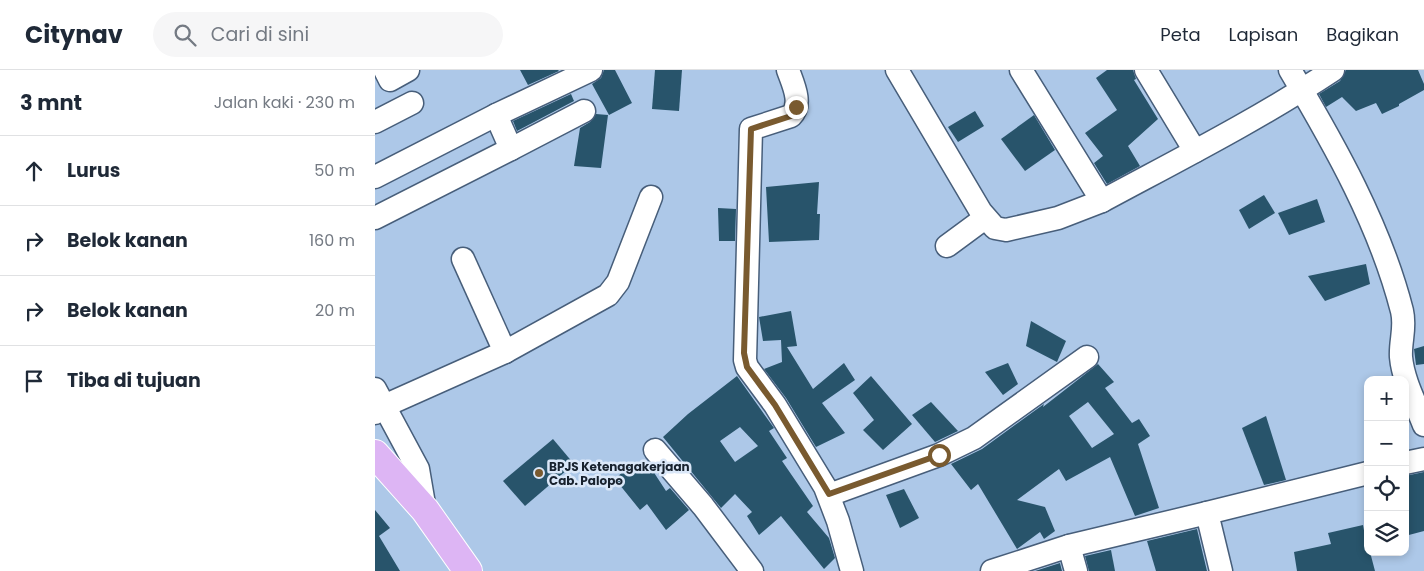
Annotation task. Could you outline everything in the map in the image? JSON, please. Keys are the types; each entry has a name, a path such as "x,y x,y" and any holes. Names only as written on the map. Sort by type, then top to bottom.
{"highway":[{"path":"375,454 419,515 429,539 447,571"},
{"path":"375,473 419,515 468,571"}],"street":[{"path":"385,70 390,80 408,70"},
{"path":"788,70 797,100 795,111 791,116 751,129 744,353 747,367 775,405 829,494 852,571"},
{"path":"897,70 985,218 995,228 1006,230 1058,218 1102,201 1302,91 1333,70"},
{"path":"1021,70 1102,201"},
{"path":"1146,70 1195,151"},
{"path":"1290,70 1369,219 1393,280 1404,324 1402,362 1424,426"},
{"path":"375,177 577,73"},
{"path":"375,122 412,103"},
{"path":"375,218 584,111"},
{"path":"496,115 511,149"},
{"path":"419,515 418,469 378,403 505,352 608,295 618,282 651,197"},
{"path":"947,246 985,218"},
{"path":"463,259 505,352"},
{"path":"829,494 939,455 974,438 1087,357"},
{"path":"655,450 703,506 752,571"},
{"path":"1409,462 1424,459"},
{"path":"993,571 1069,546 1364,474"},
{"path":"1207,513 1221,571"},
{"path":"1069,546 1076,571"}],"building":[{"path":"520,70 558,70 559,71 528,85"},
{"path":"604,70 615,70 632,103 609,115 592,84 601,78"},
{"path":"655,70 682,70 679,111 652,109"},
{"path":"1107,70 1133,70 1136,79 1134,80 1158,119 1128,146 1140,166 1107,184 1094,163 1103,156 1085,133 1117,110 1096,78"},
{"path":"1346,70 1418,70 1424,84 1424,90 1382,114 1376,103 1356,111 1342,97 1326,107 1319,94 1340,81"},
{"path":"571,94 574,101 517,131 513,121"},
{"path":"975,111 984,126 958,142 948,127"},
{"path":"596,114 608,115 601,168 574,166 580,128 590,122"},
{"path":"1034,115 1055,150 1025,171 1001,139"},
{"path":"819,182 817,214 820,214 819,240 769,242 766,187"},
{"path":"1264,195 1275,213 1249,229 1239,210"},
{"path":"1317,199 1325,222 1289,235 1278,213"},
{"path":"718,208 736,209 735,241 719,241"},
{"path":"1366,264 1370,284 1325,301 1308,276"},
{"path":"791,311 797,346 787,347 813,389 844,363 855,380 822,403 845,433 816,447 786,398 764,369 782,362 781,340 763,341 759,317"},
{"path":"1031,321 1066,341 1057,362 1026,346"},
{"path":"1424,346 1424,364 1416,365 1414,349"},
{"path":"1008,363 1018,384 1003,395 985,372"},
{"path":"1098,364 1114,382 1105,388 1132,423 1139,419 1150,436 1138,444 1159,508 1135,516 1110,457 1066,481 1059,469 1017,500 1045,507 1055,531 1044,539 1040,532 1017,549 978,484 971,490 951,464 982,449 1044,404 1043,407","holes":["1088,402 1114,434 1092,448 1069,416"]},
{"path":"737,376 774,428 769,431 787,458 782,461 813,506 807,512 829,538 835,558 824,569 781,516 759,535 747,516 752,512 735,494 721,508 663,437 688,414","holes":["740,427 758,446 735,462 720,441"]},
{"path":"871,376 912,424 883,450 863,430 874,420 853,393"},
{"path":"931,402 958,431 935,442 912,415"},
{"path":"1266,416 1286,480 1264,485 1242,428"},
{"name":"BPJS Ketenagakerjaan Cab. Palopo","path":"553,439 574,464 525,506 503,481"},
{"path":"649,465 666,491 670,488 689,510 666,530 647,504 640,510 615,479 629,466 637,472"},
{"path":"1424,472 1424,531 1409,535 1409,511 1409,475"},
{"path":"904,489 919,518 900,528 886,495"},
{"path":"375,510 390,528 379,536 400,571 375,571"},
{"path":"1363,525 1364,556 1371,556 1375,571 1297,571 1294,552 1331,544 1328,533"},
{"path":"1197,529 1207,571 1156,571 1147,541"},
{"path":"1111,550 1115,571 1089,571 1085,556"},
{"path":"1060,563 1062,571 1035,571"}],"place":[{"name":"BPJS Ketenagakerjaan Cab. Palopo","path":"539,473"}],"route":[{"path":"796,107 791,116 751,129 744,353 747,367 775,405 829,494 939,455"}]}
